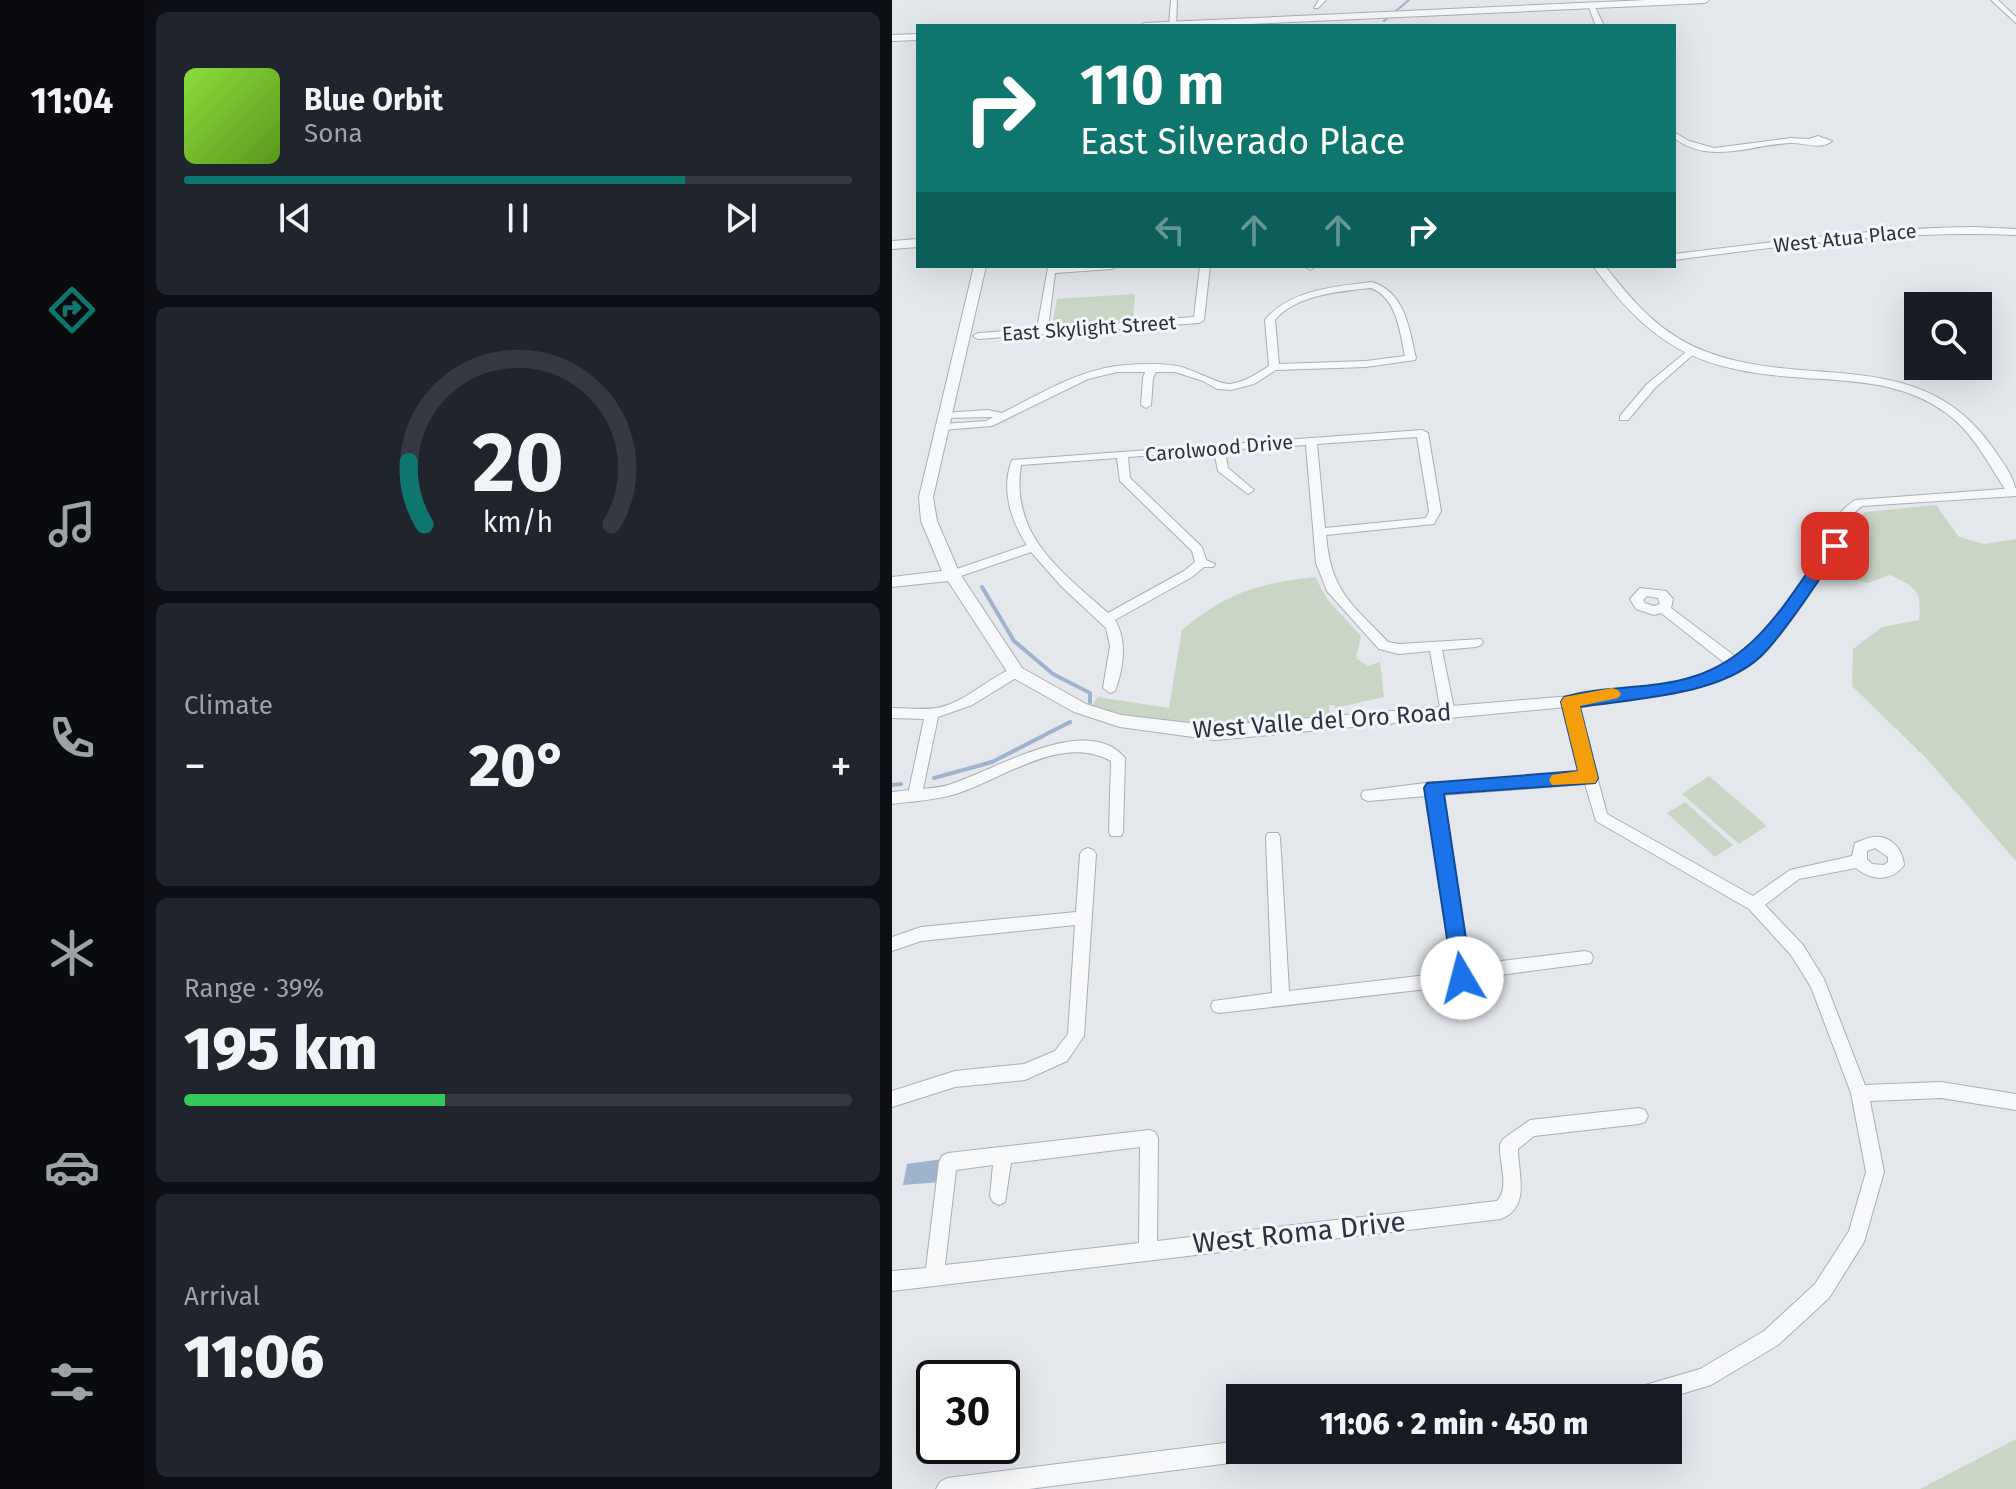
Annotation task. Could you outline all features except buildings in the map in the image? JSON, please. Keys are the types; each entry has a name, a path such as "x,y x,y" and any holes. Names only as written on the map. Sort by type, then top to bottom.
{"street":[{"path":"1173,24 1174,0"},
{"path":"1316,7 1323,0"},
{"path":"1194,24 1705,0"},
{"path":"1994,0 2016,21"},
{"path":"1591,5 1599,24"},
{"path":"892,38 916,37"},
{"path":"1676,136 1684,145 1717,149 1747,148 1789,140 1812,141"},
{"name":"West Atua Place","path":"1676,257 1896,231 1967,228 2016,232"},
{"path":"892,245 916,243"},
{"name":"West Valle del Oro Road","path":"980,268 926,497 929,521 952,575 1016,672 1080,708 1120,721 1215,733 1570,702 1694,684 1737,665 1760,648 1824,564 1835,546 1836,524 1845,511 1859,503 2015,492"},
{"path":"1042,332 1051,270 1082,268"},
{"name":"East Skylight Street","path":"978,336 1199,320 1205,268"},
{"path":"1604,268 1648,323 1692,350 1747,368 1781,373 1860,376 1890,382 1926,395 1966,423 2015,492"},
{"path":"946,416 988,424 1084,377 1117,369 1153,367 1187,372 1221,387 1231,387 1250,382 1274,367 1366,364 1411,358 1396,305 1382,288 1372,285 1296,301 1279,309 1270,320 1274,367"},
{"path":"1624,418 1651,386 1692,350"},
{"path":"1146,405 1148,378 1153,367"},
{"name":"Carolwood Drive","path":"1034,547 1013,511 1010,482 1016,462 1422,433 1435,511 1432,522 1320,532"},
{"path":"1311,440 1322,563 1333,591 1386,649 1476,642"},
{"path":"1219,448 1222,469 1248,490"},
{"path":"1107,619 1205,564 1198,550 1124,479 1122,455"},
{"path":"892,582 952,575 1034,547 1065,584 1107,619 1115,634 1116,647 1110,688"},
{"path":"1663,608 1737,665"},
{"path":"1435,645 1448,713"},
{"path":"892,713 915,711 932,714 949,710 1016,672"},
{"path":"1570,702 1601,817 1754,904 1797,950 1818,984 1860,1093 1875,1172 1857,1235 1822,1291 1771,1338 1704,1378 1682,1384"},
{"path":"915,795 932,714"},
{"path":"892,798 950,790 1051,750 1079,745 1105,747 1118,758 1116,832"},
{"path":"1368,795 1589,778"},
{"path":"1433,788 1462,978"},
{"path":"1273,837 1281,1000"},
{"path":"892,1099 955,1079 1025,1072 1061,1056 1076,1036 1088,854"},
{"path":"1754,904 1795,874 1859,861"},
{"path":"892,944 921,934 1082,918"},
{"path":"1219,1006 1462,978 1485,970 1585,958"},
{"path":"1860,1093 1941,1090 2016,1102"},
{"name":"West Roma Drive","path":"892,1281 935,1273 1501,1210 1509,1204 1512,1196 1509,1145 1522,1132 1530,1128 1639,1116"},
{"path":"935,1273 948,1162 1149,1138 1148,1249"},
{"path":"999,1196 1003,1156"},
{"path":"947,1489 1226,1453"}],"green space":[{"path":"1135,294 1133,320 1060,324 1053,320 1057,299"},
{"path":"1936,505 1959,537 1984,544 2016,539 2016,861 1926,758 1852,686 1853,649 1882,627 1919,620 1920,610 1915,591 1890,575 1868,583 1832,574 1847,530 1865,512"},
{"path":"1315,577 1327,599 1361,636 1356,658 1368,666 1380,662 1384,697 1335,708 1329,705 1330,718 1210,725 1153,720 1092,705 1098,697 1169,708 1182,630 1214,607 1244,592"},
{"path":"1709,776 1767,826 1739,844 1682,794"},
{"path":"1685,802 1733,845 1715,857 1667,813"},
{"path":"2016,1439 2016,1489 1920,1489"}],"water":[{"path":"943,1159 940,1182 903,1185 907,1164"}],"waterway":[{"path":"1384,21 1409,0"},
{"path":"982,587 1014,641 1053,674 1090,693 1090,702"},
{"path":"934,778 992,762 1070,722"},
{"path":"892,785 901,784"}],"slow traffic":[{"path":"1558,780 1589,778 1570,702 1612,694"}],"route":[{"path":"1462,978 1433,788 1589,778 1570,702 1694,684 1737,665 1760,648 1835,546"}]}
